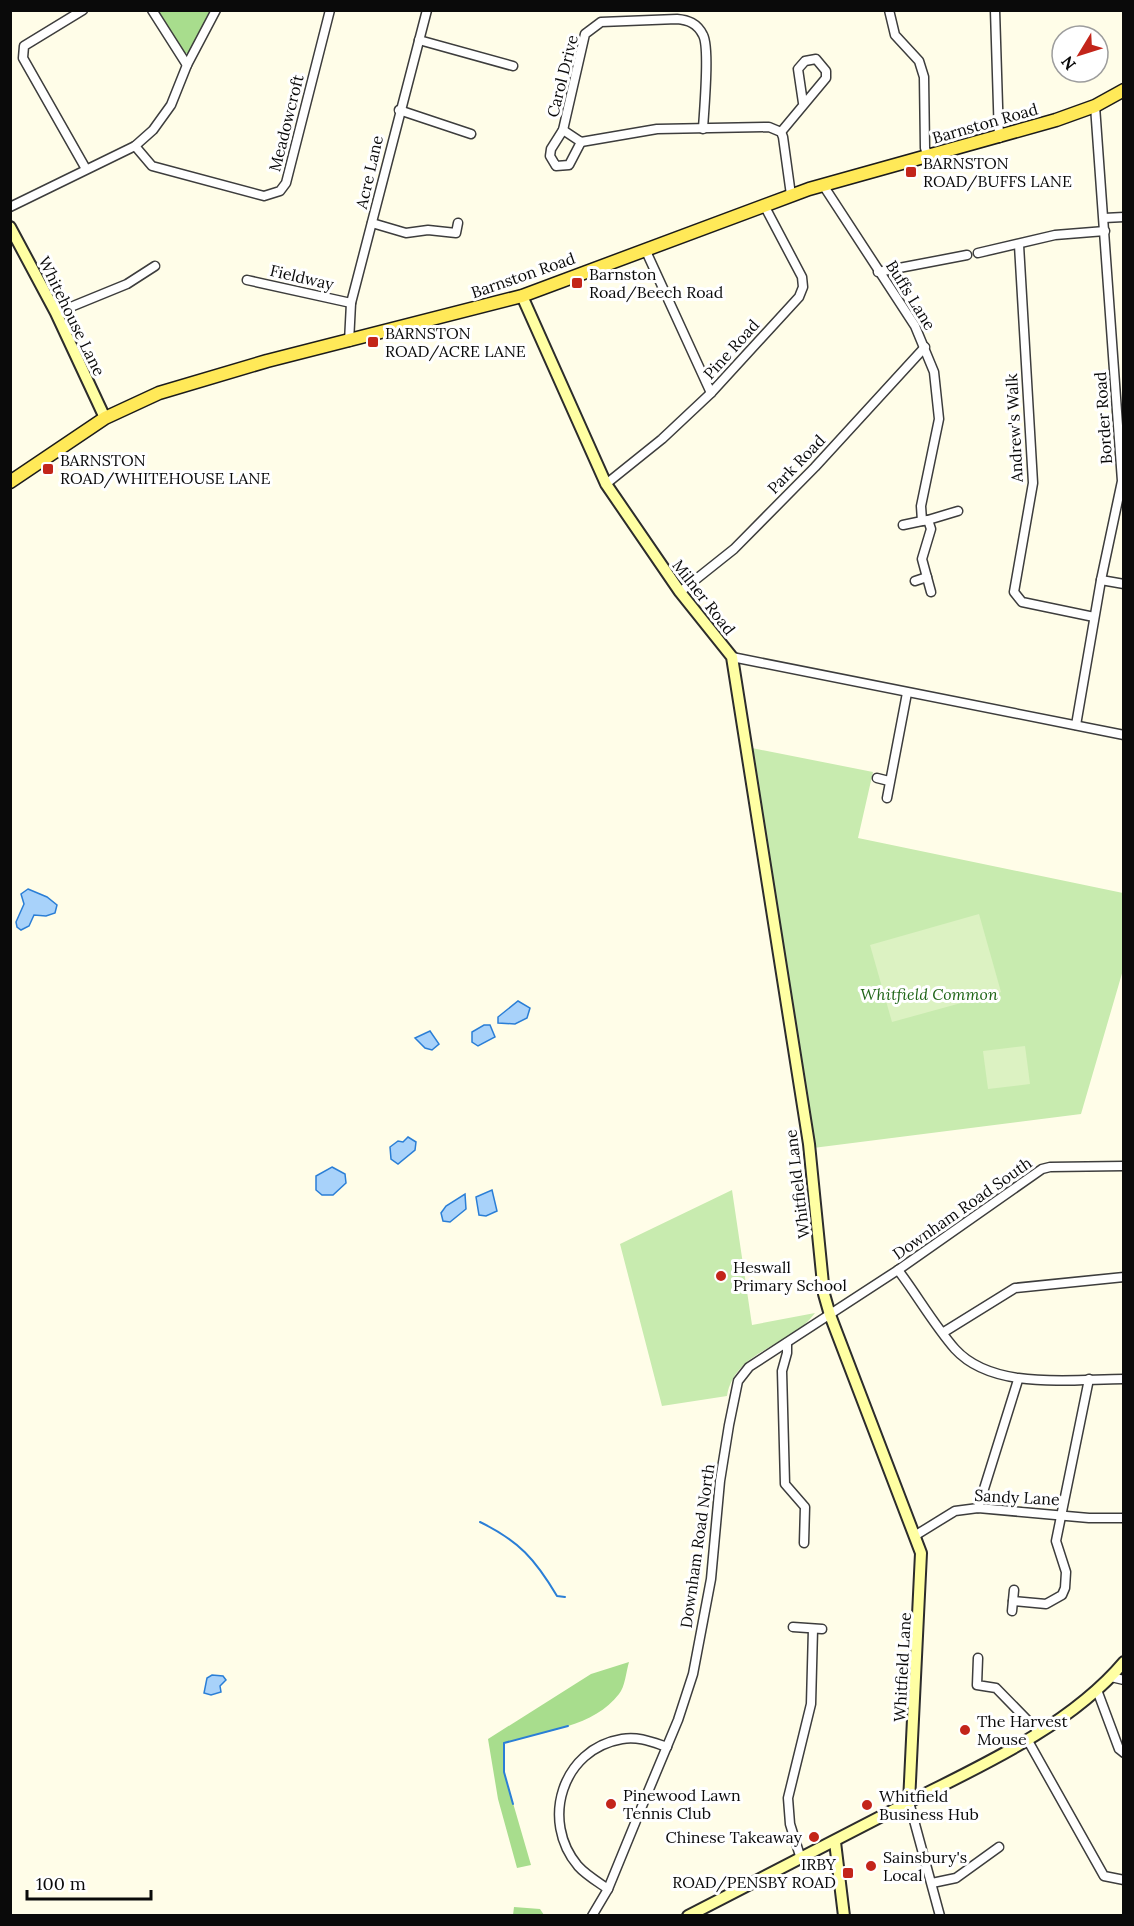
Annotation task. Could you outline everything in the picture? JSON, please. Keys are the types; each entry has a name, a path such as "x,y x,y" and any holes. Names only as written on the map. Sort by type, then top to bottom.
{"main road":[{"name":"Barnston Road","path":"10,482 105,418 159,393 191,382 522,296 791,195 999,138 1095,106 1124,90"}],"street":[{"path":"83,10 24,46 23,58 86,169"},
{"path":"152,10 187,65"},
{"path":"10,207 135,146 153,130 171,105 187,65 216,10"},
{"name":"Meadowcroft","path":"135,146 152,166 264,196 280,190 286,183 330,10"},
{"name":"Acre Lane","path":"349,342 351,303 399,110 427,10"},
{"path":"889,10 896,35 919,62 924,77 925,148 928,157"},
{"path":"995,10 999,138"},
{"name":"Carol Drive","path":"581,142 569,165 556,166 550,156 551,149 563,130 585,34 601,22 652,14 689,20 704,36 703,129"},
{"path":"419,40 513,66"},
{"path":"781,132 826,78 826,71 816,59 805,61 798,69 803,103"},
{"name":"Border Road","path":"1076,725 1101,580 1122,481 1123,459 1095,106"},
{"path":"399,110 471,134"},
{"path":"563,130 581,142 606,140 657,129 769,127 781,132"},
{"path":"781,132 787,157 791,195"},
{"name":"Buffs Lane","path":"823,185 915,326 934,372 939,419 921,506 925,520 931,529 922,559 931,592"},
{"name":"Pine Road","path":"606,484 662,439 711,393 799,297 803,287 802,277 764,205"},
{"path":"1104,218 1124,217"},
{"path":"372,223 406,233 428,230 456,232 458,223"},
{"name":"Whitehouse Lane","path":"10,227 56,314 105,418"},
{"path":"978,253 1055,235 1105,231"},
{"name":"Andrew's Walk","path":"1019,245 1033,483 1014,592 1022,602 1095,617"},
{"path":"645,249 711,393"},
{"path":"878,272 967,255"},
{"path":"56,314 127,284 155,266"},
{"name":"Fieldway","path":"247,280 351,303"},
{"name":"Milner Road","path":"522,296 606,484 680,592 732,657 1124,735"},
{"name":"Park Road","path":"680,592 734,549 823,459 925,347"},
{"path":"903,525 958,511"},
{"path":"915,581 927,577"},
{"path":"1101,580 1124,584"},
{"name":"Whitfield Lane","path":"732,657 809,1144 825,1294 830,1315 921,1553 922,1572 909,1802"},
{"path":"887,798 907,693"},
{"path":"877,778 889,781"},
{"name":"Downham Road South","path":"830,1315 1042,1169 1124,1166"},
{"path":"898,1270 956,1349 978,1366 1018,1380 1124,1379"},
{"path":"944,1332 1015,1288 1124,1277"},
{"name":"Downham Road North","path":"592,1916 608,1889 667,1747 693,1674 711,1579 720,1480 738,1381 749,1367 830,1315"},
{"path":"787,1343 782,1371 785,1484 805,1508 804,1543"},
{"path":"1013,1601 1040,1605 1054,1601 1062,1594 1066,1581 1056,1541 1089,1379"},
{"path":"978,1508 1018,1380"},
{"name":"Sandy Lane","path":"916,1535 955,1510 978,1508 1089,1518 1124,1518"},
{"path":"1012,1611 1014,1590"},
{"path":"793,1627 817,1629 811,1704 788,1798 790,1824 801,1859"},
{"path":"978,1658 977,1685 996,1688 1039,1732"},
{"path":"688,1916 835,1842 1039,1732 1097,1690 1124,1662"},
{"path":"1111,1677 1124,1680"},
{"path":"1097,1690 1119,1749 1124,1753"},
{"path":"608,1889 579,1867 570,1853 558,1815 562,1789 583,1758 621,1739 639,1738 667,1747"},
{"path":"1026,1738 1104,1876 1124,1880"},
{"path":"909,1802 940,1916"},
{"path":"835,1842 844,1916"},
{"path":"932,1883 956,1878 999,1847"}],"green space":[{"path":"156,11 212,11 190,52 185,54 179,50"},
{"name":"Whitfield Common","path":"752,748 873,772 858,838 1123,893 1123,970 1081,1114 813,1148"},
{"path":"979,914 1001,992 892,1022 870,945"},
{"path":"1025,1046 1030,1084 988,1089 983,1051"},
{"name":"Heswall Primary School","path":"732,1190 752,1325 815,1313 792,1334 752,1358 741,1368 732,1380 727,1396 662,1406 620,1244"},
{"path":"629,1662 621,1691 608,1705 595,1714 566,1727 504,1743 504,1772 531,1865 517,1868 498,1799 488,1739 591,1674"},
{"path":"514,1907 540,1909 544,1915 513,1915"}],"water":[{"path":"28,889 47,897 57,905 55,913 46,916 34,915 29,926 21,930 17,927 16,922 24,904 21,894"},
{"path":"518,1001 530,1008 527,1018 515,1024 498,1023 498,1017"},
{"path":"484,1025 490,1025 495,1037 478,1046 472,1042 472,1032"},
{"path":"430,1031 439,1044 432,1050 425,1048 415,1038"},
{"path":"408,1137 416,1142 415,1150 398,1164 391,1159 390,1147 398,1141 403,1142"},
{"path":"332,1167 345,1174 346,1183 333,1195 322,1195 316,1190 316,1176"},
{"path":"492,1190 497,1211 486,1216 479,1215 476,1197"},
{"path":"465,1194 466,1209 450,1222 443,1221 441,1213 446,1206"},
{"path":"212,1675 223,1676 226,1680 220,1686 221,1692 211,1695 204,1693 207,1678"}],"waterway":[{"path":"480,1522 516,1544 541,1571 557,1596 565,1597"},
{"path":"513,1804 504,1772 504,1743 568,1726"}],"place":[{"name":"BARNSTON ROAD/BUFFS LANE","path":"911,172"},
{"name":"Barnston Road/Beech Road","path":"577,283"},
{"name":"BARNSTON ROAD/ACRE LANE","path":"373,342"},
{"name":"BARNSTON ROAD/WHITEHOUSE LANE","path":"48,469"},
{"name":"Heswall Primary School","path":"721,1276"},
{"name":"The Harvest Mouse","path":"965,1730"},
{"name":"Pinewood Lawn Tennis Club","path":"611,1804"},
{"name":"Whitfield Business Hub","path":"867,1805"},
{"name":"Chinese Takeaway","path":"814,1837"},
{"name":"Sainsbury's Local","path":"871,1866"},
{"name":"IRBY ROAD/PENSBY ROAD","path":"848,1873"}]}
